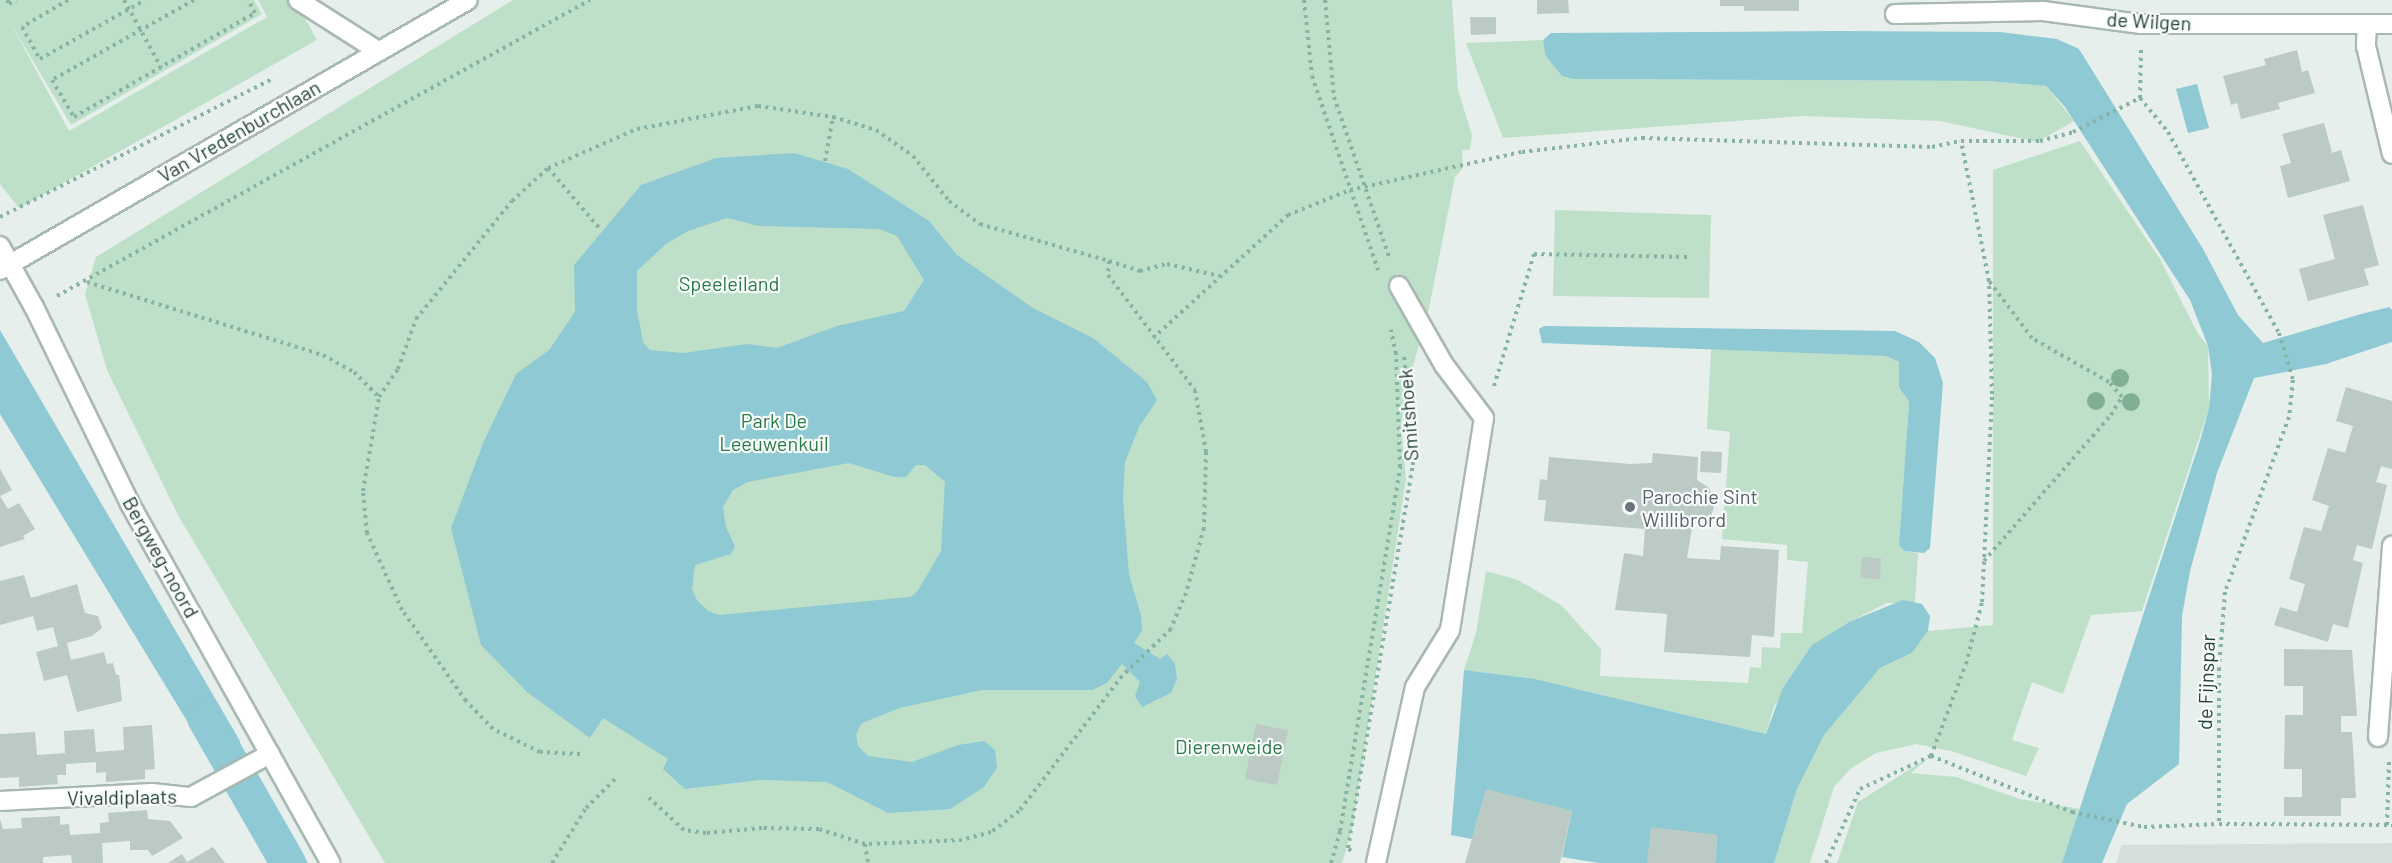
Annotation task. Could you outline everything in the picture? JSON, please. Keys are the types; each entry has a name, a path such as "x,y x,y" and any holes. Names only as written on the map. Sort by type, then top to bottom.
{"street":[{"path":"298,0 378,51"},
{"name":"Van Vredenburchlaan","path":"5,267 468,0"},
{"name":"de Wilgen","path":"1895,14 2043,11 2141,24 2392,24"},
{"path":"2367,24 2366,46 2392,154"},
{"name":"Bergweg-noord","path":"0,246 5,267 34,307 130,504 263,759 331,863"},
{"path":"1376,863 1415,687 1450,630 1484,418 1444,365 1399,286"},
{"path":"2378,737 2392,546"},
{"name":"Vivaldiplaats","path":"0,801 153,793 191,797 263,759"}],"path":[{"path":"6,0 9,4 16,0"},
{"path":"68,0 22,27 40,59 145,0"},
{"path":"124,0 161,67"},
{"path":"194,0 52,80 74,117 255,13 248,0"},
{"path":"34,307 86,282 590,0"},
{"path":"1304,0 1312,76 1381,280"},
{"path":"1325,0 1334,97 1399,286"},
{"path":"1154,338 1288,216 1363,186 1522,152 1642,138 1932,147 1961,141 2040,141 2073,132 2140,98 2141,24"},
{"path":"0,217 282,74"},
{"name":"de Fijnspar","path":"2140,98 2168,132 2279,333 2293,380 2289,417 2225,592 2219,668 2219,824"},
{"path":"580,754 540,752 493,729 439,666 402,610 367,533 363,491 379,398 398,369 416,319 447,276 512,201 548,168 637,129 758,106 833,117 876,130 913,156 949,201 980,224 1140,271 1167,264 1220,276"},
{"path":"825,161 833,117"},
{"path":"1826,863 1860,789 1931,756 1966,664 1982,602 1992,394 1989,281 1961,141"},
{"path":"548,168 601,230"},
{"path":"1484,418 1534,254 1689,257"},
{"path":"646,795 684,830 706,833 819,829 865,844 962,840 991,832 1019,811 1122,676 1152,651 1171,629 1200,551 1206,452 1195,390 1108,275 1108,261"},
{"path":"1984,561 2112,415 2122,397 2109,382 2032,338 1989,281"},
{"path":"86,282 323,355 354,372 379,398"},
{"path":"1331,863 1340,831 1400,467 1396,354 1390,322"},
{"name":"Smitshoek","path":"1357,856 1348,848 1413,465 1404,346"},
{"path":"1931,756 2072,812 2144,827 2219,824 2390,825 2389,759"},
{"path":"552,863 586,808 617,777"},
{"path":"865,844 868,863"}],"shaded area":[{"path":"2392,843 2392,863 2116,863 2122,845"}],"green space":[{"path":"0,0 254,0 262,14 71,125 10,22 69,131 267,17 258,0 295,0 317,40 19,208 0,184"},
{"name":"Park De Leeuwenkuil","path":"513,0 1452,0 1458,90 1472,135 1470,150 1462,150 1463,168 1455,177 1429,308 1407,388 1401,426 1406,479 1352,830 1342,863 385,863 179,517 107,370 85,294 96,257"},
{"path":"1543,40 1545,55 1574,79 1987,81 2046,86 2074,121 2037,142 1940,121 1803,116 1503,138 1466,43"},
{"path":"2080,141 2160,259 2198,334 2208,346 2209,408 2142,611 2091,615 2063,694 2032,682 2012,740 2039,748 2026,776 1951,751 1916,744 1876,753 1850,769 1834,787 1810,863 1774,863 1797,789 1824,735 1857,692 1880,668 1912,653 1928,631 1993,625 1993,170"},
{"path":"1555,210 1711,215 1709,298 1553,296"},
{"path":"1711,349 1886,356 1899,362 1899,387 1909,402 1899,545 1904,551 1918,553 1915,603 1887,603 1851,621 1774,706 1766,734 1535,679 1464,670 1476,633 1486,571 1518,580 1561,605 1601,649 1600,676 1748,683 1750,667 1761,668 1762,647 1780,648 1781,633 1802,633 1808,562 1787,560 1787,545 1722,539 1730,432 1707,429"},
{"path":"1931,756 1911,773 1956,777 2020,799 2081,809 2062,863 1837,863 1858,802"}],"water":[{"path":"2000,32 2057,39 2079,49 2203,249 2238,315 2263,343 2361,314 2389,307 2392,310 2392,342 2326,364 2254,378 2217,473 2190,571 2182,616 2179,764 2127,804 2102,863 2062,863 2200,441 2209,408 2212,374 2208,346 2190,300 2065,107 2046,86 1987,81 1574,79 1562,76 1545,55 1543,40 1551,33"},
{"path":"2197,84 2209,128 2188,133 2176,89"},
{"path":"794,153 848,169 929,221 957,255 1033,308 1093,338 1147,382 1157,400 1139,427 1125,462 1123,498 1129,575 1141,615 1142,631 1134,643 1160,659 1167,654 1175,664 1177,679 1171,693 1142,707 1135,696 1140,682 1122,664 1107,683 1092,690 982,690 900,708 862,723 856,734 858,746 868,756 912,762 958,745 984,741 995,750 997,768 984,787 950,809 888,813 827,782 760,780 685,789 663,769 668,759 603,718 590,738 527,692 481,645 451,528 484,441 516,374 549,350 575,312 574,265 641,185 716,158","holes":["727,218 759,226 879,229 897,236 924,280 904,311 837,326 777,348 747,344 683,353 650,350 643,342 637,310 637,271 666,244 688,231","849,463 894,477 906,477 916,465 925,465 945,482 941,551 917,592 910,597 720,615 708,611 697,600 692,589 695,565 731,554 735,546 726,527 723,507 733,490 748,482"]},
{"path":"1544,326 1895,331 1919,342 1935,358 1943,383 1930,548 1924,553 1904,551 1899,545 1909,402 1899,387 1899,362 1886,356 1542,343 1539,329"},
{"path":"0,330 240,741 230,760 209,757 0,414"},
{"path":"1903,600 1922,604 1930,616 1928,631 1912,653 1880,668 1824,735 1797,789 1774,863 1715,863 1717,835 1654,828 1647,863 1599,863 1562,857 1572,811 1486,790 1472,839 1451,835 1464,670 1535,679 1766,734 1783,688 1812,645 1851,621"},
{"path":"262,785 308,863 269,863 232,800 246,789"}],"building":[{"path":"1537,0 1568,0 1569,13 1537,14"},
{"path":"1720,0 1799,0 1799,11 1744,11 1744,6 1720,6"},
{"path":"1470,17 1496,17 1496,34 1471,35"},
{"path":"2297,50 2302,72 2308,70 2315,93 2278,103 2280,109 2241,119 2237,103 2231,105 2223,76 2266,65 2264,59"},
{"path":"2324,123 2332,153 2341,150 2350,181 2288,198 2280,166 2291,163 2282,134"},
{"path":"2363,205 2379,265 2364,269 2369,285 2308,301 2299,269 2335,259 2323,215"},
{"path":"2346,387 2392,401 2392,469 2381,466 2376,482 2387,485 2372,549 2357,545 2353,560 2363,563 2348,628 2333,624 2328,642 2274,625 2280,607 2297,612 2305,584 2289,579 2304,527 2321,531 2329,506 2312,500 2328,448 2345,453 2353,426 2336,421"},
{"path":"1701,451 1722,452 1721,473 1700,472"},
{"path":"1653,453 1698,457 1697,480 1708,487 1716,500 1711,517 1693,522 1687,558 1720,560 1721,546 1779,550 1774,637 1752,635 1750,657 1664,652 1667,614 1615,610 1624,553 1643,556 1645,529 1544,521 1546,500 1538,500 1540,479 1547,480 1549,457 1630,464 1652,463"},
{"path":"0,469 12,490 0,496"},
{"path":"0,496 8,509 19,503 35,529 23,536 25,539 0,547"},
{"path":"1862,557 1881,558 1880,579 1860,578"},
{"path":"24,575 31,598 77,584 85,613 98,616 102,628 92,636 67,643 71,660 104,652 107,664 113,663 116,675 119,675 122,701 77,712 67,675 44,681 36,652 58,646 53,627 37,631 33,616 0,625 0,581"},
{"path":"2284,649 2352,650 2357,716 2341,716 2341,732 2352,732 2356,798 2341,798 2341,816 2284,816 2284,797 2302,797 2302,769 2284,769 2285,715 2303,715 2303,686 2284,686"},
{"path":"1256,724 1288,730 1277,785 1245,779"},
{"path":"152,725 155,769 145,770 145,779 106,782 106,772 96,773 96,762 66,764 66,775 57,775 58,784 19,787 19,777 0,778 0,734 35,732 37,755 65,753 64,731 94,729 96,752 124,750 123,727"},
{"path":"1486,789 1572,811 1560,863 1465,863"},
{"path":"147,810 148,819 170,821 183,838 152,856 148,850 130,850 130,841 102,843 103,863 72,863 71,855 43,857 43,863 0,863 0,819 3,829 22,828 21,818 60,816 60,825 69,824 70,835 100,833 100,823 109,822 108,813"},
{"path":"1651,827 1717,835 1715,863 1647,863"},
{"path":"213,847 225,863 168,863 182,854 187,862"}],"waterway":[{"path":"205,718 288,863"}],"place":[{"name":"Parochie Sint Willibrord","path":"1630,507"}],"park label":[{"name":"Speeleiland","path":"729,283"},
{"name":"Dierenweide","path":"1229,746"}]}
